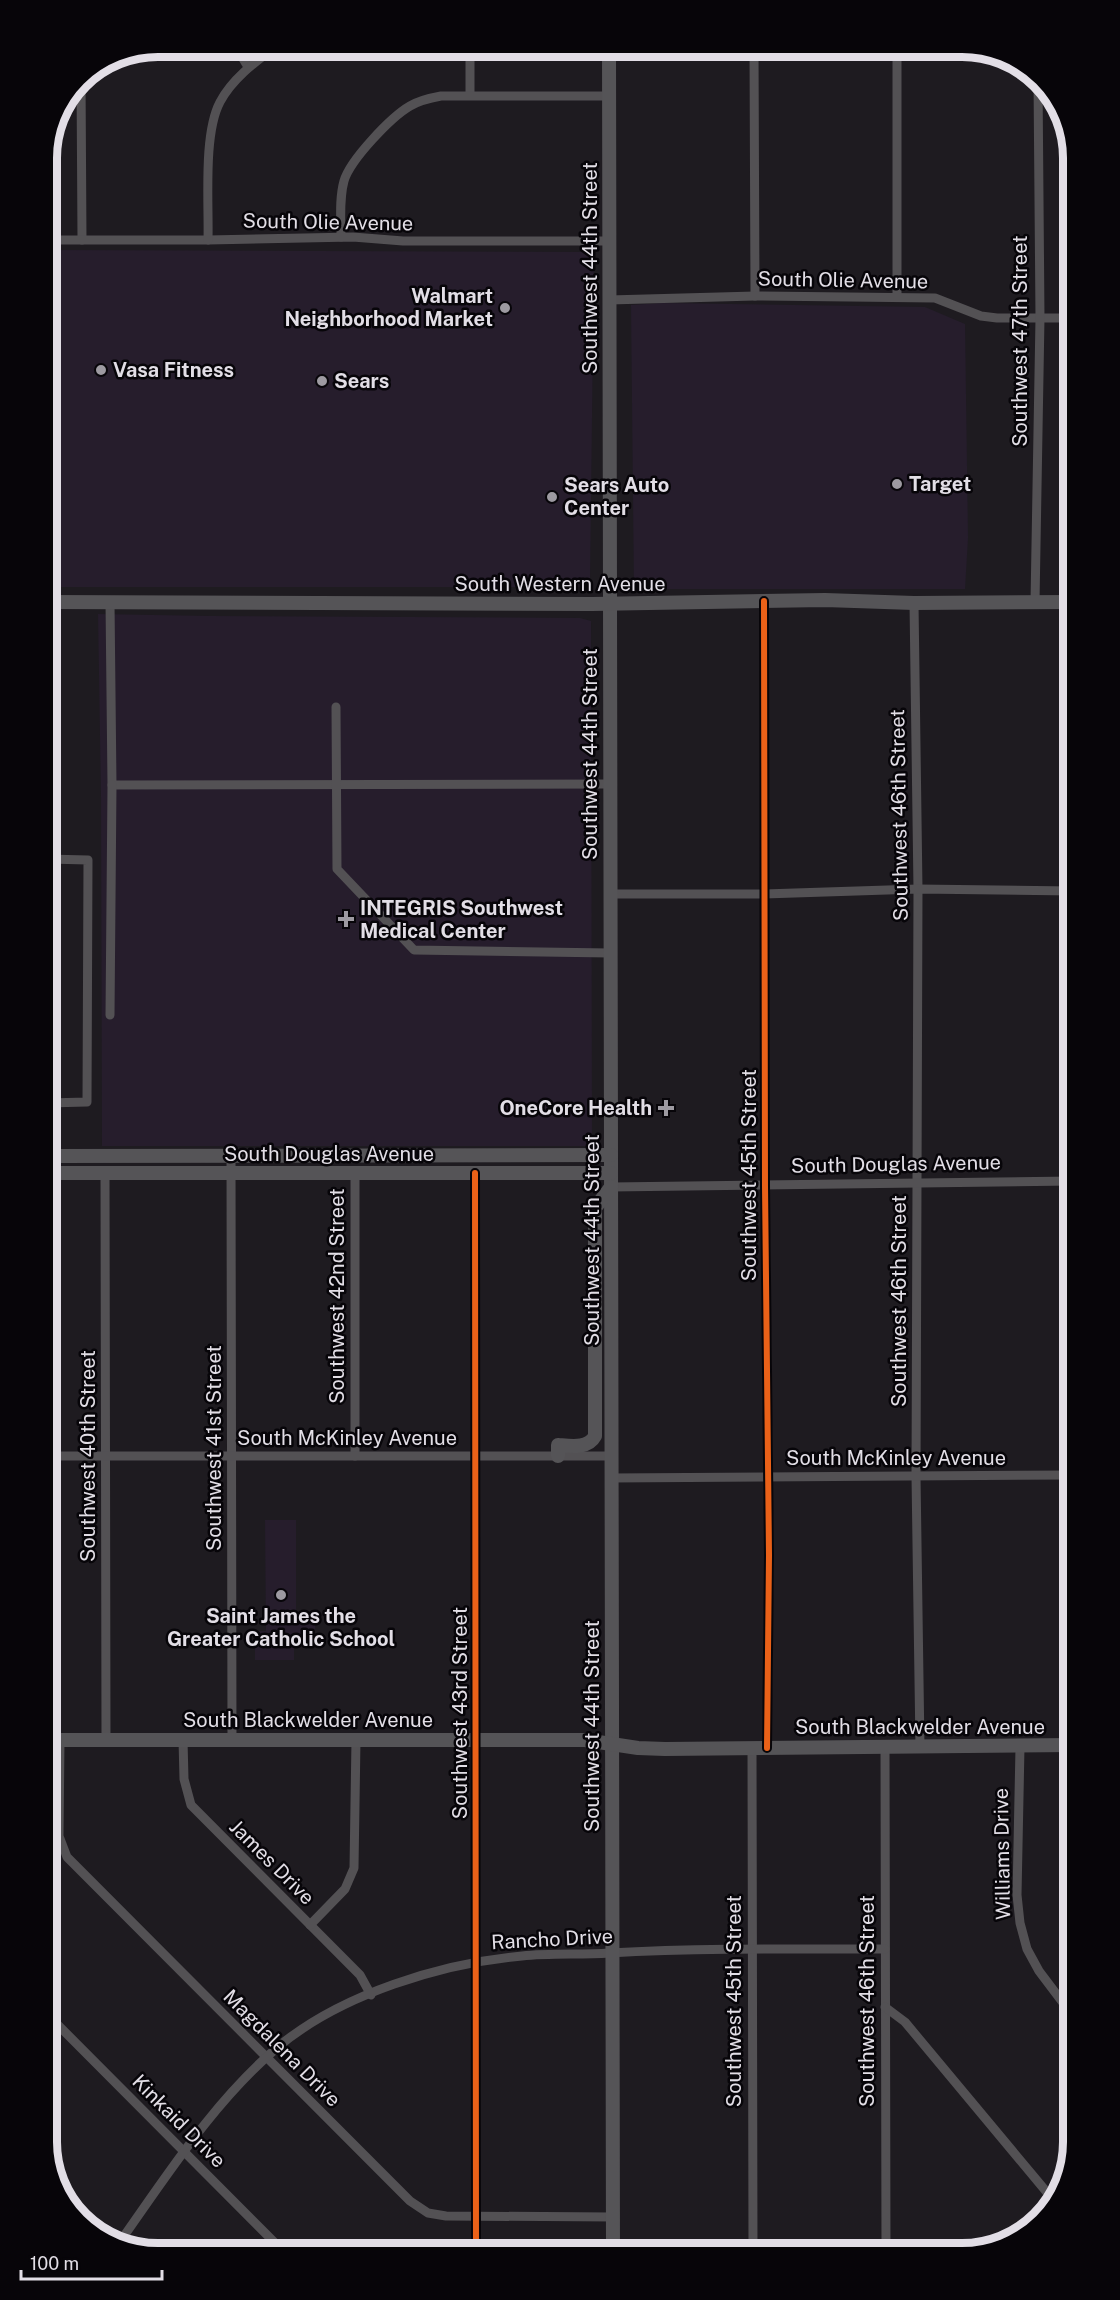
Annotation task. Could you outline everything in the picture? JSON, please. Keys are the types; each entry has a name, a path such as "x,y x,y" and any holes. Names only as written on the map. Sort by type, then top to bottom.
{"main road":[{"name":"Southwest 44th Street","path":"609,57 613,2243"},
{"name":"South Western Avenue","path":"57,602 609,604 764,601 1063,602"},
{"name":"South Douglas Avenue","path":"57,1156 611,1155"},
{"name":"South Douglas Avenue","path":"57,1173 475,1173 611,1180"},
{"path":"558,1450 586,1445 595,1436 595,1208 611,1180"},
{"name":"South Blackwelder Avenue","path":"57,1740 585,1740 638,1748 1063,1745"}],"street":[{"path":"242,57 248,68"},
{"path":"208,240 210,136 219,104 228,88 262,57"},
{"path":"470,57 470,95"},
{"path":"754,57 755,296"},
{"path":"897,57 897,297"},
{"name":"Southwest 47th Street","path":"1035,602 1040,318 1038,92"},
{"path":"81,93 82,240"},
{"path":"341,237 341,209 345,181 372,140 408,107 441,96 609,96"},
{"name":"South Olie Avenue","path":"57,240 341,237 403,241 609,241"},
{"name":"South Olie Avenue","path":"609,300 755,296 934,298 967,313 981,316 1063,318"},
{"name":"Southwest 45th Street","path":"764,601 767,1748"},
{"path":"110,602 112,785 110,1015"},
{"name":"Southwest 46th Street","path":"914,603 918,889 916,1476 920,1747"},
{"path":"336,707 337,869 414,950 610,953"},
{"path":"112,785 610,784"},
{"path":"57,859 88,860 87,1102 57,1103"},
{"path":"610,894 764,894 918,889 1063,891"},
{"name":"Southwest 41st Street","path":"231,1156 232,1740"},
{"name":"Southwest 40th Street","path":"105,1173 106,1740"},
{"name":"Southwest 42nd Street","path":"355,1173 356,1455"},
{"name":"Southwest 43rd Street","path":"475,1173 477,2243"},
{"name":"South Douglas Avenue","path":"611,1180 765,1186 1063,1181"},
{"name":"South McKinley Avenue","path":"57,1456 476,1456 558,1450 612,1455"},
{"name":"South McKinley Avenue","path":"612,1478 1063,1475"},
{"name":"James Drive","path":"183,1740 185,1791 191,1805 360,1975 371,1995"},
{"path":"310,1925 345,1889 354,1868 356,1740"},
{"name":"Williams Drive","path":"1020,1747 1017,1895 1020,1923 1027,1949 1039,1971 1063,2002"},
{"name":"Southwest 45th Street","path":"752,1748 753,2243"},
{"name":"Southwest 46th Street","path":"885,1748 886,2243"},
{"name":"Magdalena Drive","path":"57,1804 59,1836 67,1857 410,2201 436,2216 613,2217"},
{"name":"Rancho Drive","path":"123,2237 184,2151 221,2104 266,2058 309,2026 371,1995 411,1979 477,1962 526,1955 752,1949 885,1949"},
{"path":"885,2007 905,2022 1048,2194"},
{"name":"Kinkaid Drive","path":"57,2025 275,2243"}],"shaded area":[{"path":"57,250 594,252 590,580 584,587 57,587"},
{"path":"662,303 925,307 965,324 968,538 965,589 634,589 631,305"},
{"name":"INTEGRIS Southwest Medical Center","path":"98,614 580,618 591,621 592,1146 102,1146"},
{"name":"Saint James the Greater Catholic School","path":"265,1520 296,1520 296,1624 315,1625 315,1637 298,1638 298,1643 294,1643 294,1660 255,1660 255,1642 259,1642 259,1631 266,1631"}],"cycle path":[{"path":"764,601 765,1186 769,1555 767,1748"},
{"path":"475,1173 476,2243"}],"place":[{"name":"Walmart Neighborhood Market","path":"505,308"},
{"name":"Vasa Fitness","path":"101,370"},
{"name":"Sears","path":"322,381"},
{"name":"Target","path":"897,484"},
{"name":"Sears Auto Center","path":"552,497"},
{"name":"INTEGRIS Southwest Medical Center","path":"346,919"},
{"name":"OneCore Health","path":"666,1108"},
{"name":"Saint James the Greater Catholic School","path":"281,1595"}]}
